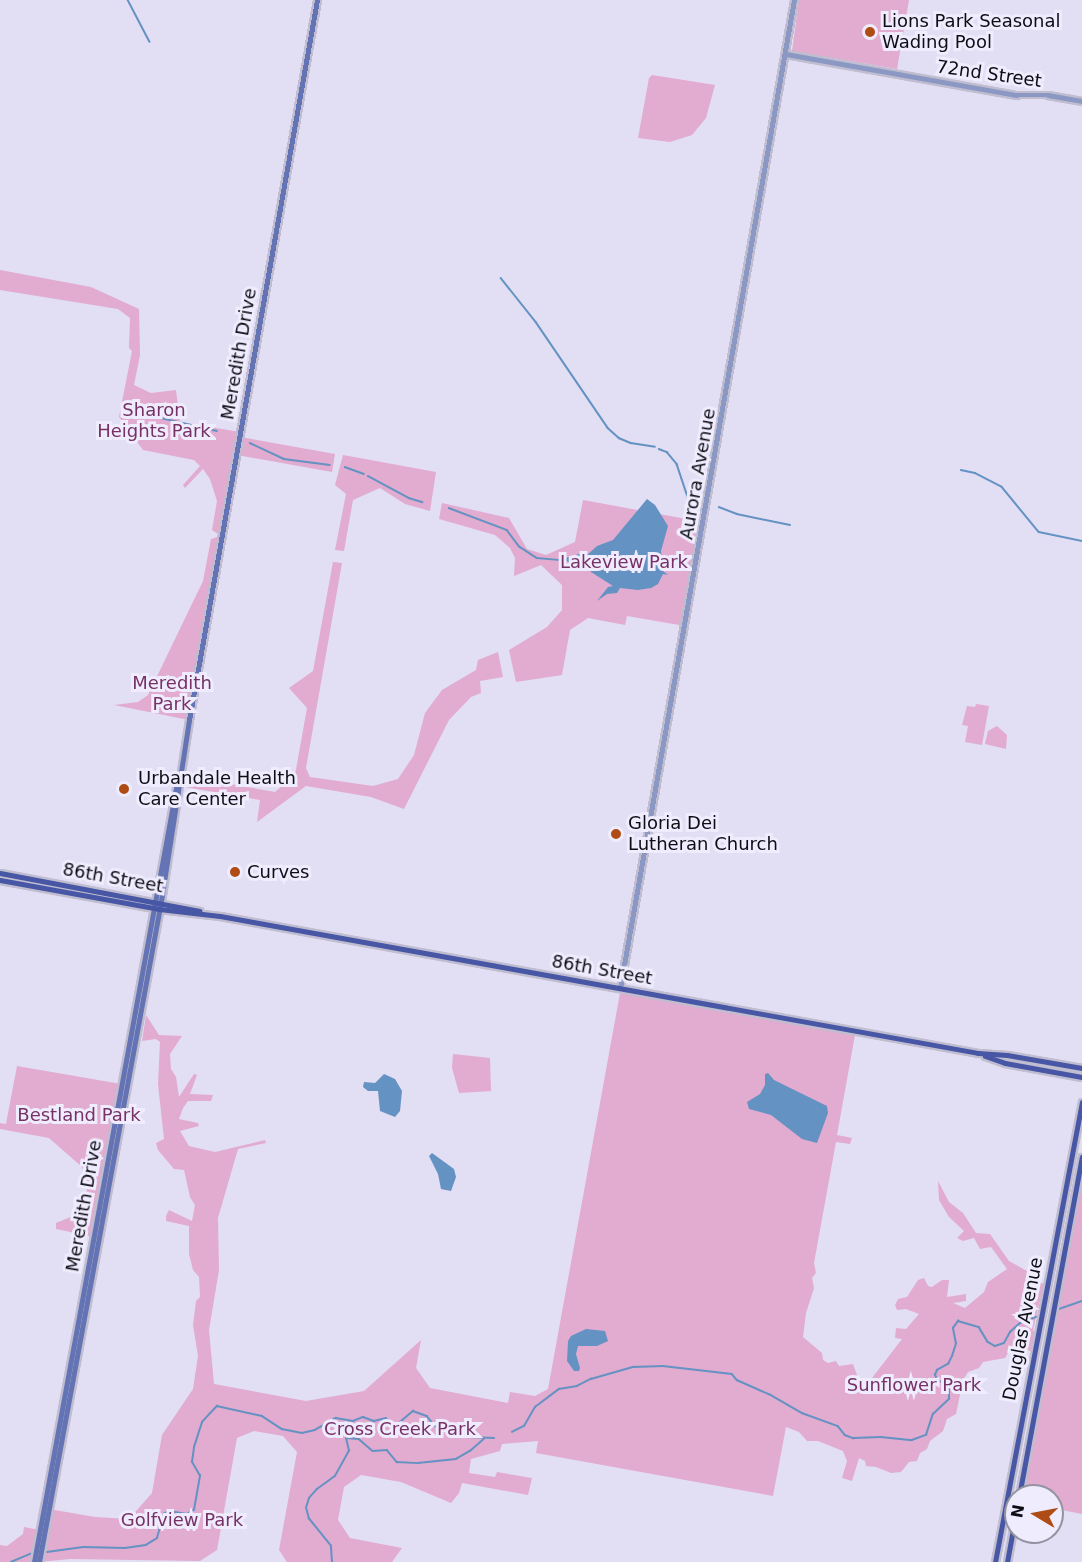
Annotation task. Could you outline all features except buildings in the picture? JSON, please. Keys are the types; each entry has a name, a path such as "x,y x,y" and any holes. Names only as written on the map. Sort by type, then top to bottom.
{"main road":[{"name":"Meredith Drive","path":"34,1562 152,908 184,749 317,0"},
{"name":"Meredith Drive","path":"39,1562 161,902 184,749"},
{"name":"86th Street","path":"0,873 154,900 220,916 978,1053 1007,1055 1082,1068"},
{"name":"86th Street","path":"0,880 152,908 220,916"},
{"name":"86th Street","path":"978,1053 1005,1063 1082,1077"},
{"name":"Douglas Avenue","path":"995,1562 1082,1102"},
{"name":"Douglas Avenue","path":"1021,1484 1082,1157"},
{"path":"1007,1562 1010,1544"}],"street":[{"name":"Aurora Avenue","path":"621,988 794,0"},
{"name":"72nd Street","path":"786,54 1016,94 1048,95 1082,101"}],"green space":[{"path":"799,0 909,0 897,69 792,51"},
{"path":"652,75 715,85 706,118 692,135 670,142 638,138 649,78"},
{"path":"0,270 91,287 139,309 140,355 134,385 151,393 176,390 180,422 240,432 240,437 335,454 332,472 237,455 189,720 114,705 138,702 148,695 203,581 211,539 221,536 212,530 217,501 210,479 203,469 185,488 183,485 200,466 194,460 143,450 119,417 132,351 129,348 130,318 118,309 0,290"},
{"path":"343,455 436,472 430,511 405,504 380,488 353,500 344,551 335,550 346,494 335,485"},
{"name":"Lakeview Park","path":"583,500 703,522 685,626 627,616 625,625 588,618 570,630 562,675 516,682 509,650 547,627 562,610 562,585 541,565 514,576 515,558 510,548 495,535 439,519 442,503 509,518 527,549 546,555 575,542"},
{"path":"333,562 342,563 306,768 310,777 373,786 398,779 414,755 425,713 442,690 476,670 478,660 498,652 503,677 480,681 481,693 471,697 449,720 404,809 371,797 306,786 257,822 260,800 179,786 181,775 275,792 295,775 307,708 289,688 313,671"},
{"path":"976,704 989,706 982,745 965,742 968,726 962,725 967,706 975,707"},
{"path":"997,726 1007,735 1006,749 985,744 988,731"},
{"path":"620,993 855,1035 837,1135 852,1138 850,1144 836,1142 814,1263 816,1273 812,1278 814,1288 806,1313 803,1337 822,1353 823,1360 828,1363 836,1361 839,1366 853,1364 857,1375 857,1387 862,1391 902,1339 895,1338 896,1328 906,1329 919,1314 906,1309 897,1310 895,1305 898,1299 907,1297 918,1280 924,1278 928,1286 932,1287 942,1280 949,1280 947,1297 966,1294 966,1301 953,1303 965,1308 984,1292 988,1282 1007,1269 991,1247 980,1249 974,1238 963,1241 957,1238 964,1231 949,1217 939,1200 938,1181 949,1202 963,1213 976,1233 990,1234 1009,1261 1027,1271 1032,1280 1044,1284 1033,1330 1035,1334 1032,1351 1016,1349 1009,1351 1005,1358 983,1362 979,1368 968,1372 963,1380 956,1414 947,1419 943,1431 930,1441 927,1449 920,1453 917,1461 909,1462 901,1472 891,1473 866,1466 865,1461 859,1458 852,1481 842,1478 847,1461 843,1451 818,1441 807,1441 799,1432 786,1427 773,1496 536,1453 538,1441 502,1444 500,1451 471,1459 469,1473 495,1477 497,1472 532,1478 528,1495 462,1483 459,1493 451,1503 401,1482 361,1475 344,1487 338,1520 350,1538 402,1548 392,1562 287,1562 279,1550 297,1452 283,1436 254,1431 237,1438 217,1550 200,1561 70,1559 39,1562 49,1509 95,1517 129,1519 152,1493 162,1435 193,1389 198,1356 193,1325 196,1301 200,1297 199,1277 193,1270 189,1254 189,1226 166,1221 166,1216 169,1210 192,1221 195,1205 190,1197 184,1170 174,1169 158,1150 156,1143 164,1139 158,1084 160,1042 156,1039 142,1041 146,1015 159,1035 182,1036 170,1054 171,1069 176,1077 179,1097 194,1074 197,1075 190,1094 213,1095 211,1101 188,1101 183,1108 179,1119 198,1123 199,1126 180,1131 189,1146 215,1152 265,1140 266,1143 238,1149 218,1218 219,1270 209,1330 214,1384 306,1401 364,1391 421,1340 416,1368 430,1388 508,1403 510,1392 535,1396 548,1389"},
{"path":"453,1054 490,1058 491,1091 459,1093 452,1068"},
{"name":"Bestland Park","path":"17,1066 121,1084 94,1237 56,1229 56,1223 83,1212 88,1184 82,1167 49,1138 0,1129 0,1123 6,1124"},
{"path":"1082,1168 1082,1514 1064,1510 1064,1484 1024,1484"},
{"path":"24,1527 40,1530 34,1562 0,1562 0,1545 7,1546 23,1534"}],"water":[{"path":"647,499 655,505 668,526 661,551 663,571 668,575 663,574 658,584 651,588 638,590 620,588 617,593 607,594 597,601 608,587 613,586 591,572 587,566 583,569 562,559 579,554 586,556 597,546 613,540"},
{"path":"768,1073 774,1080 827,1106 828,1113 817,1143 802,1139 771,1115 749,1109 747,1102 760,1094 765,1085 765,1074"},
{"path":"384,1074 395,1079 402,1091 400,1111 395,1117 380,1111 378,1091 368,1091 363,1087 364,1082 375,1083"},
{"path":"432,1153 454,1169 456,1177 451,1191 441,1189 438,1174 429,1156"},
{"path":"586,1329 605,1331 608,1341 597,1346 578,1346 576,1354 580,1368 579,1371 574,1371 567,1361 568,1341 571,1336"}],"waterway":[{"path":"128,0 150,42"},
{"path":"501,278 536,322 608,428 619,438 631,443 655,447"},
{"path":"131,411 217,431"},
{"path":"250,443 284,459 330,465"},
{"path":"659,449 667,452 677,464 690,503"},
{"path":"345,467 364,474"},
{"path":"961,470 975,473 1002,487 1039,532 1082,541"},
{"path":"368,476 409,498 422,502"},
{"path":"719,507 737,514 790,525"},
{"path":"449,508 507,530 520,547 537,558 558,560"},
{"path":"1059,1309 1082,1301"},
{"path":"512,1432 524,1426 535,1407 559,1389 577,1386 591,1379 633,1367 663,1366 732,1374 737,1380 769,1394 802,1413 838,1426 845,1435 853,1438 881,1437 912,1440 926,1435 933,1414 949,1399 949,1387 945,1382 938,1382 935,1375 937,1370 948,1364 952,1356 956,1344 953,1328 958,1321 979,1327 988,1342 995,1346 1004,1343 1010,1332 1020,1323 1036,1317"},
{"path":"47,1552 83,1547 125,1548 146,1545 157,1538 164,1514 169,1511 187,1514 194,1510 200,1476 192,1462 194,1447 202,1422 217,1406 262,1416 282,1429 302,1433 315,1430 336,1418 353,1421 363,1417 374,1421 386,1418 394,1427 413,1411 427,1416 435,1426 452,1428 469,1437 494,1438"},
{"path":"332,1562 331,1546 309,1519 306,1508 309,1498 317,1489 335,1476 349,1451 346,1438 359,1439 373,1451 387,1450 397,1462 418,1463 456,1459 484,1439"},
{"path":"11,1562 30,1554"}],"place":[{"name":"Lions Park Seasonal Wading Pool","path":"870,32"},
{"name":"Urbandale Health Care Center","path":"124,789"},
{"name":"Gloria Dei Lutheran Church","path":"616,834"},
{"name":"Curves","path":"235,872"}],"park label":[{"name":"Sharon Heights Park","path":"154,421"},
{"name":"Meredith Park","path":"172,694"},
{"name":"Sunflower Park","path":"914,1385"},
{"name":"Cross Creek Park","path":"400,1429"},
{"name":"Golfview Park","path":"182,1520"}]}
